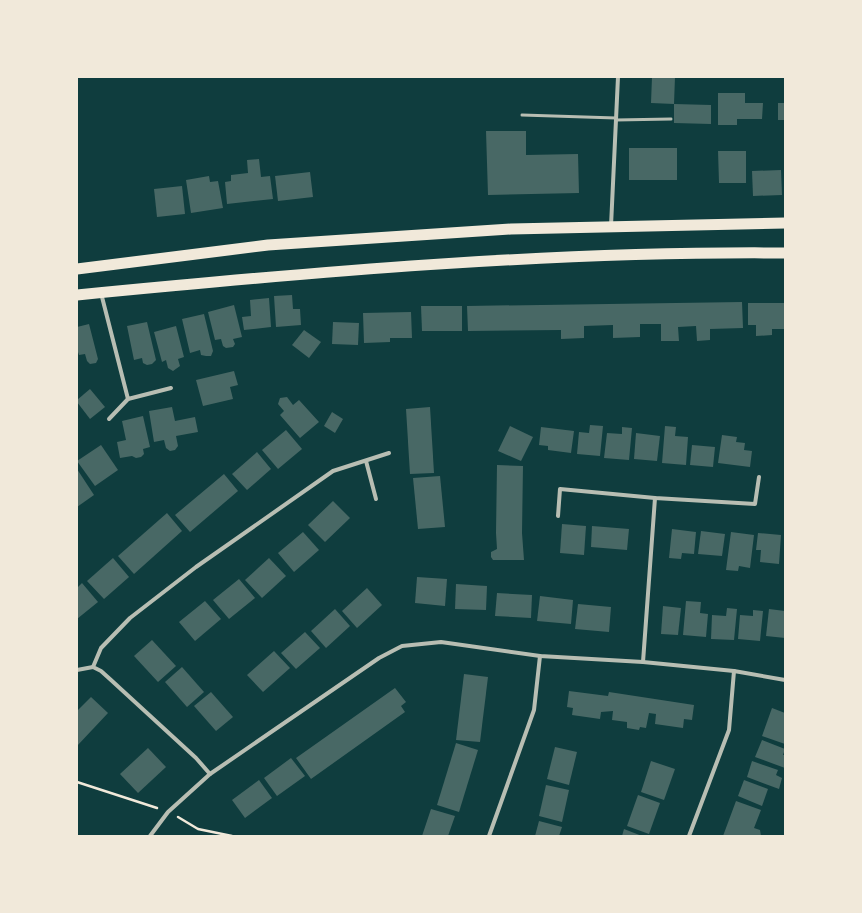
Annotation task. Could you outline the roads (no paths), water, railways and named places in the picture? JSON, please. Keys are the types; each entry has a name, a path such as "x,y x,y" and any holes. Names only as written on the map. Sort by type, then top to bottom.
{"highway":[{"path":"77,269 268,245 512,228 785,223"},
{"path":"77,295 272,276 514,259 785,253"}],"street":[{"path":"611,226 618,77"},
{"path":"101,292 128,399"},
{"path":"109,419 128,399 171,388"},
{"path":"93,667 101,648 125,623 160,595 334,471 389,454"},
{"path":"366,461 376,499"},
{"path":"558,516 560,489 655,498 755,504 759,477"},
{"path":"643,662 655,498"},
{"path":"150,836 168,812 210,774 379,658 402,646 441,642 540,656 643,662 734,671 785,680"},
{"path":"489,836 534,710 540,656"},
{"path":"77,670 93,667 102,671 196,758 210,774"},
{"path":"689,836 729,730 734,671"}],"lane":[{"path":"522,115 616,119 672,119"}]}
